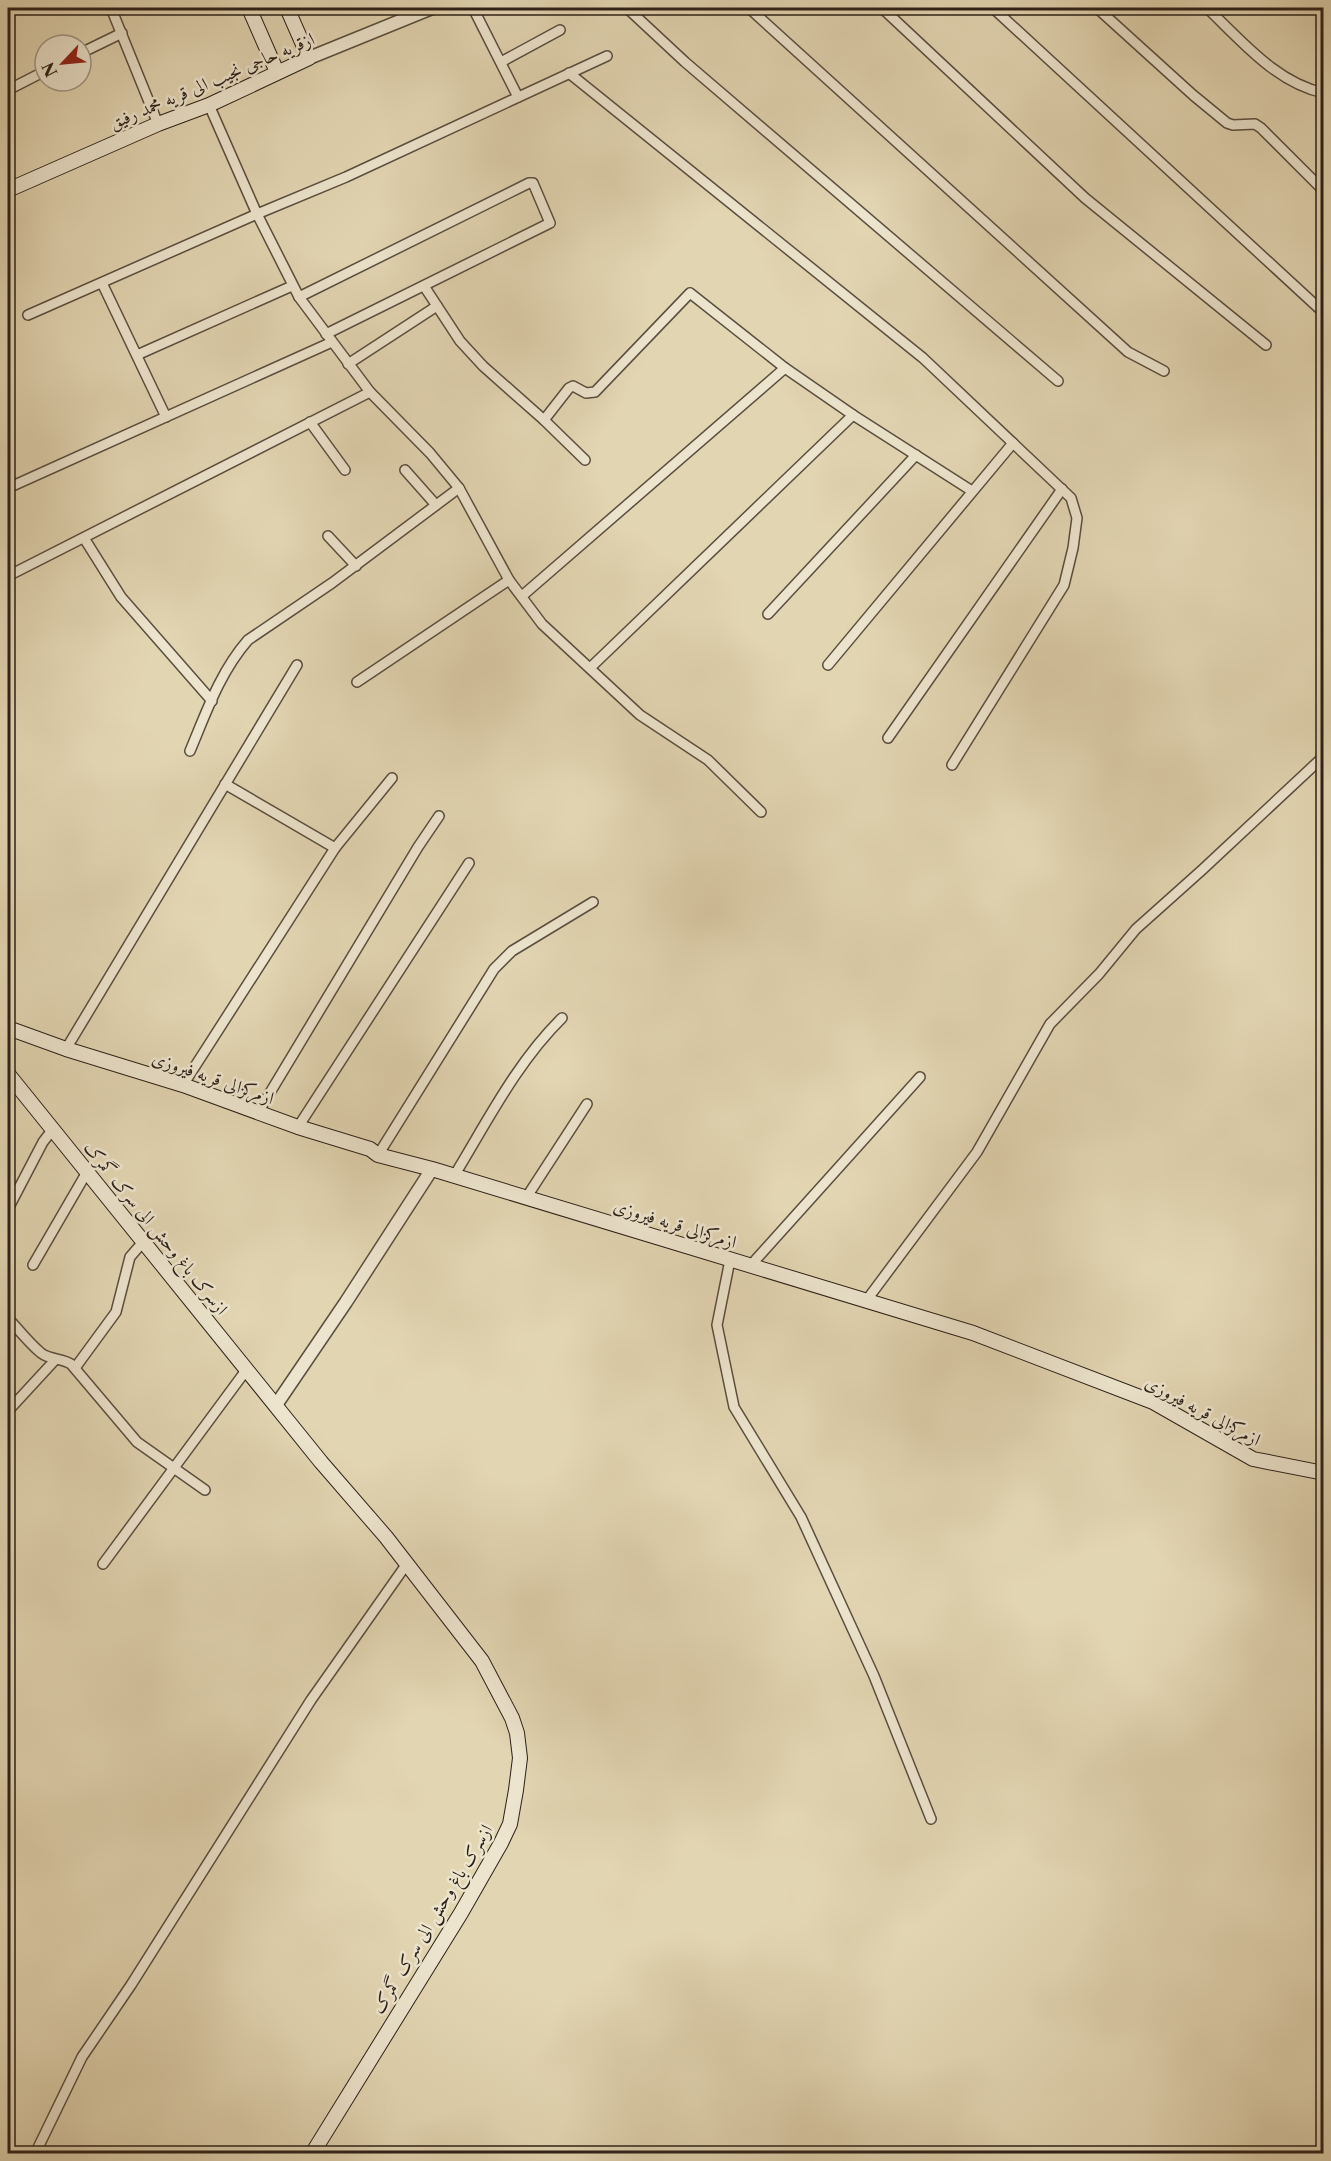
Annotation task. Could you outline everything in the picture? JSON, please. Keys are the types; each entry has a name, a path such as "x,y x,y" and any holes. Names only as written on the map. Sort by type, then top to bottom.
{"main road":[{"path":"249,8 277,72"},
{"path":"287,8 309,58"},
{"name":"ازقریه حاجی نجیب الی قریه محمد رفیق","path":"8,190 158,124 209,105 309,58"},
{"name":"ازمرکزالی قریه فیروزی","path":"8,1028 66,1049 183,1085 298,1127 370,1149 378,1155 432,1169 973,1333 1153,1402 1253,1459 1323,1473"},
{"name":"ازسرک باغ وحش الی سرک گمرک","path":"8,1074 276,1406 371,1519 482,1661 512,1718 517,1733 520,1758 516,1790 510,1824 501,1843 461,1913 312,2154"}],"street":[{"path":"111,8 158,124"},
{"path":"473,8 518,97"},
{"path":"627,8 694,70 1058,381"},
{"path":"749,8 1128,352 1164,371"},
{"path":"882,8 1085,198 1266,345"},
{"path":"993,8 1323,313"},
{"path":"1097,8 1227,123 1255,124 1261,128 1323,191"},
{"path":"1207,8 1267,64 1304,88 1323,93"},
{"name":"ازقریه حاجی نجیب الی قریه محمد رفیق","path":"309,58 427,9"},
{"path":"501,62 560,30"},
{"path":"93,47 122,33"},
{"path":"28,315 346,177 607,56"},
{"path":"569,73 922,358 1071,498 1077,518 1064,585 952,765"},
{"path":"8,90 33,77"},
{"path":"209,105 257,214 299,297 370,392 430,453 459,488 509,580 542,624 640,715 708,760 761,812"},
{"path":"8,488 166,417 329,338 424,286 550,223 533,183 529,183 299,297"},
{"path":"102,283 166,417"},
{"path":"137,355 292,286"},
{"path":"424,286 460,341 483,366 585,460"},
{"path":"544,420 573,386 586,393 595,392 690,292 785,368 853,415 972,491"},
{"path":"348,364 437,306"},
{"path":"522,596 785,368"},
{"path":"8,576 370,392"},
{"path":"590,668 853,415"},
{"path":"310,422 345,470"},
{"path":"828,665 1013,442"},
{"path":"768,614 916,455"},
{"path":"405,470 436,505"},
{"path":"190,751 212,700 240,649 248,640 356,566 459,488"},
{"path":"888,738 1062,489"},
{"path":"328,536 356,566"},
{"path":"84,538 122,597 212,700"},
{"path":"357,682 509,580"},
{"path":"66,1049 297,665"},
{"path":"866,1301 977,1152 1050,1024 1099,974 1136,928 1202,870 1323,756"},
{"path":"183,1085 335,848 392,778"},
{"path":"225,784 335,848"},
{"path":"259,1111 439,816"},
{"path":"298,1127 469,863"},
{"path":"378,1155 494,969 512,951 593,902"},
{"path":"454,1176 526,1060 542,1037 562,1017"},
{"path":"750,1266 920,1077"},
{"path":"526,1198 587,1104"},
{"path":"8,1209 43,1142 53,1129"},
{"path":"276,1406 432,1169"},
{"path":"33,1265 87,1172"},
{"path":"75,1368 116,1312 130,1257 143,1242"},
{"path":"730,1260 717,1324 734,1407 801,1517 874,1676 931,1819"},
{"path":"8,1318 41,1353 55,1360 67,1361 75,1368 138,1442 206,1490"},
{"path":"8,1411 55,1360"},
{"path":"103,1564 247,1369"},
{"path":"34,2154 82,2057 131,1985 311,1700 406,1565"}]}
